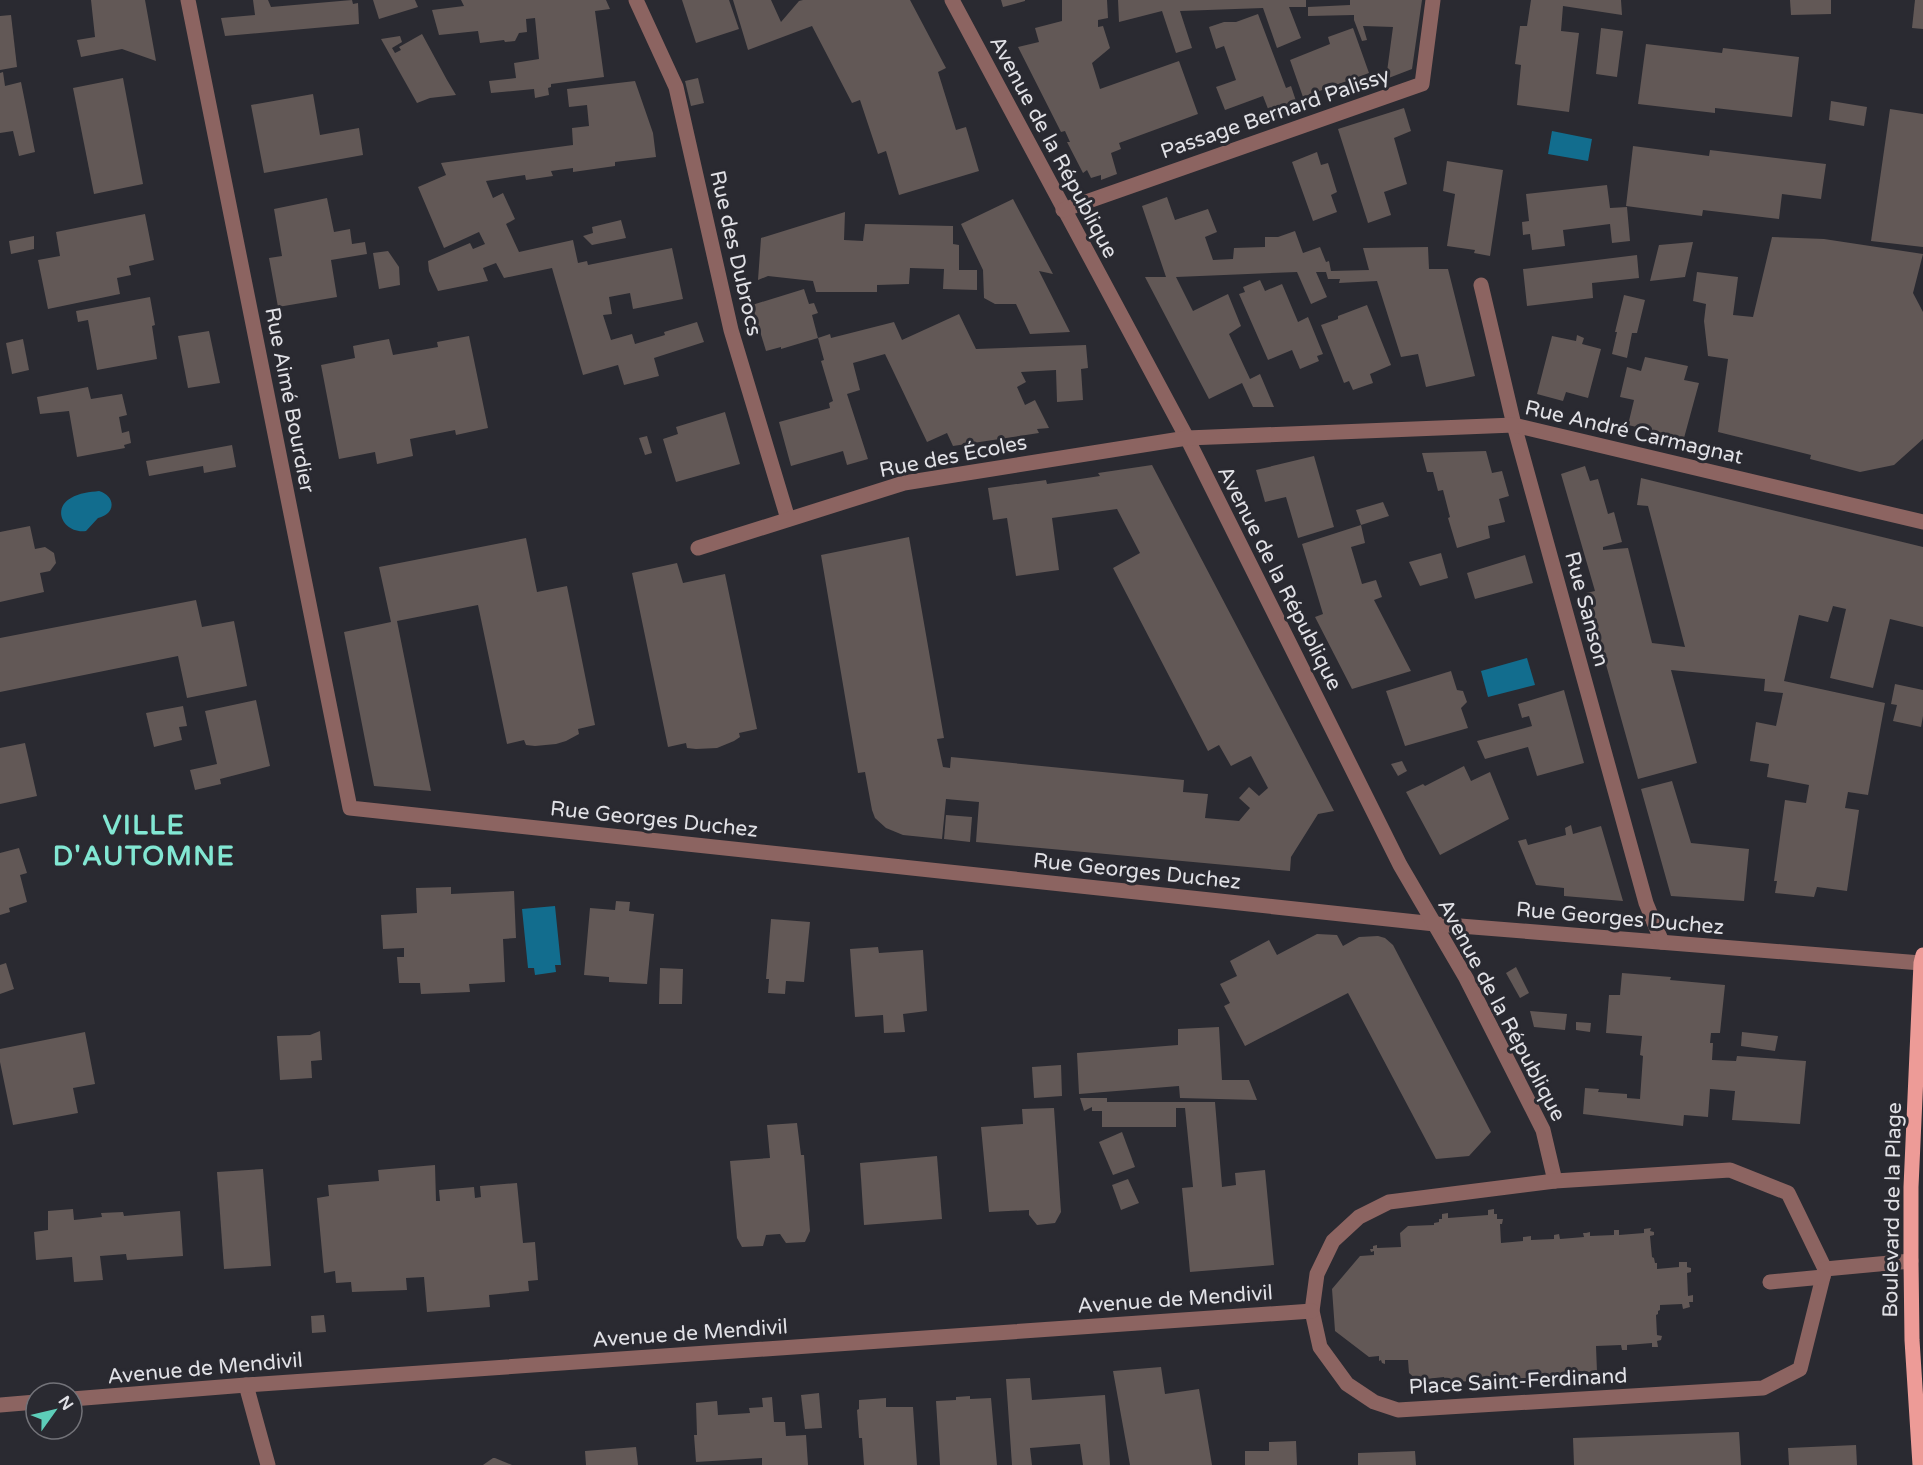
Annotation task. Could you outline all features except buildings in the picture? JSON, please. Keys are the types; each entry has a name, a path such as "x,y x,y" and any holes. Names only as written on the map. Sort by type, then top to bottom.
{"main road":[{"name":"Boulevard de la Plage","path":"1920,1465 1912,1340 1911,1187 1922,959"}],"street":[{"name":"Rue Aimé Bourdier","path":"189,0 350,807"},
{"name":"Rue des Dubrocs","path":"636,0 676,87 731,330 788,519"},
{"name":"Avenue de la République","path":"952,0 1187,438 1400,865 1466,978 1543,1130 1555,1181"},
{"name":"Passage Bernard Palissy","path":"1063,210 1422,84 1432,0"},
{"name":"Rue Sanson","path":"1481,285 1514,425 1646,903 1662,942"},
{"name":"Rue André Carmagnat","path":"1187,438 1514,425 1923,522"},
{"name":"Rue des Écoles","path":"698,548 904,483 1187,438"},
{"name":"Rue Georges Duchez","path":"350,807 1435,924 1922,959"},
{"name":"Place Saint-Ferdinand","path":"1730,1170 1788,1193 1824,1273 1800,1370 1763,1388 1398,1410 1374,1401 1347,1384 1320,1347 1311,1311 1317,1274 1333,1241 1359,1217 1389,1202 1555,1181 1730,1170"},
{"path":"1770,1282 1911,1261"},
{"name":"Avenue de Mendivil","path":"84,1398 1311,1311"},
{"path":"246,1385 268,1465"},
{"path":"0,1405 24,1403"}],"water":[{"path":"1552,131 1592,139 1588,161 1548,154"},
{"path":"99,491 105,493 111,501 111,509 108,513 98,518 86,531 78,531 66,525 61,514 65,503 77,495"},
{"path":"1527,658 1535,685 1488,697 1481,671"},
{"path":"555,906 561,965 555,965 556,972 535,975 534,968 528,968 522,909"}],"district":[{"name":"VILLE D'AUTOMNE","path":"144,840"}]}
